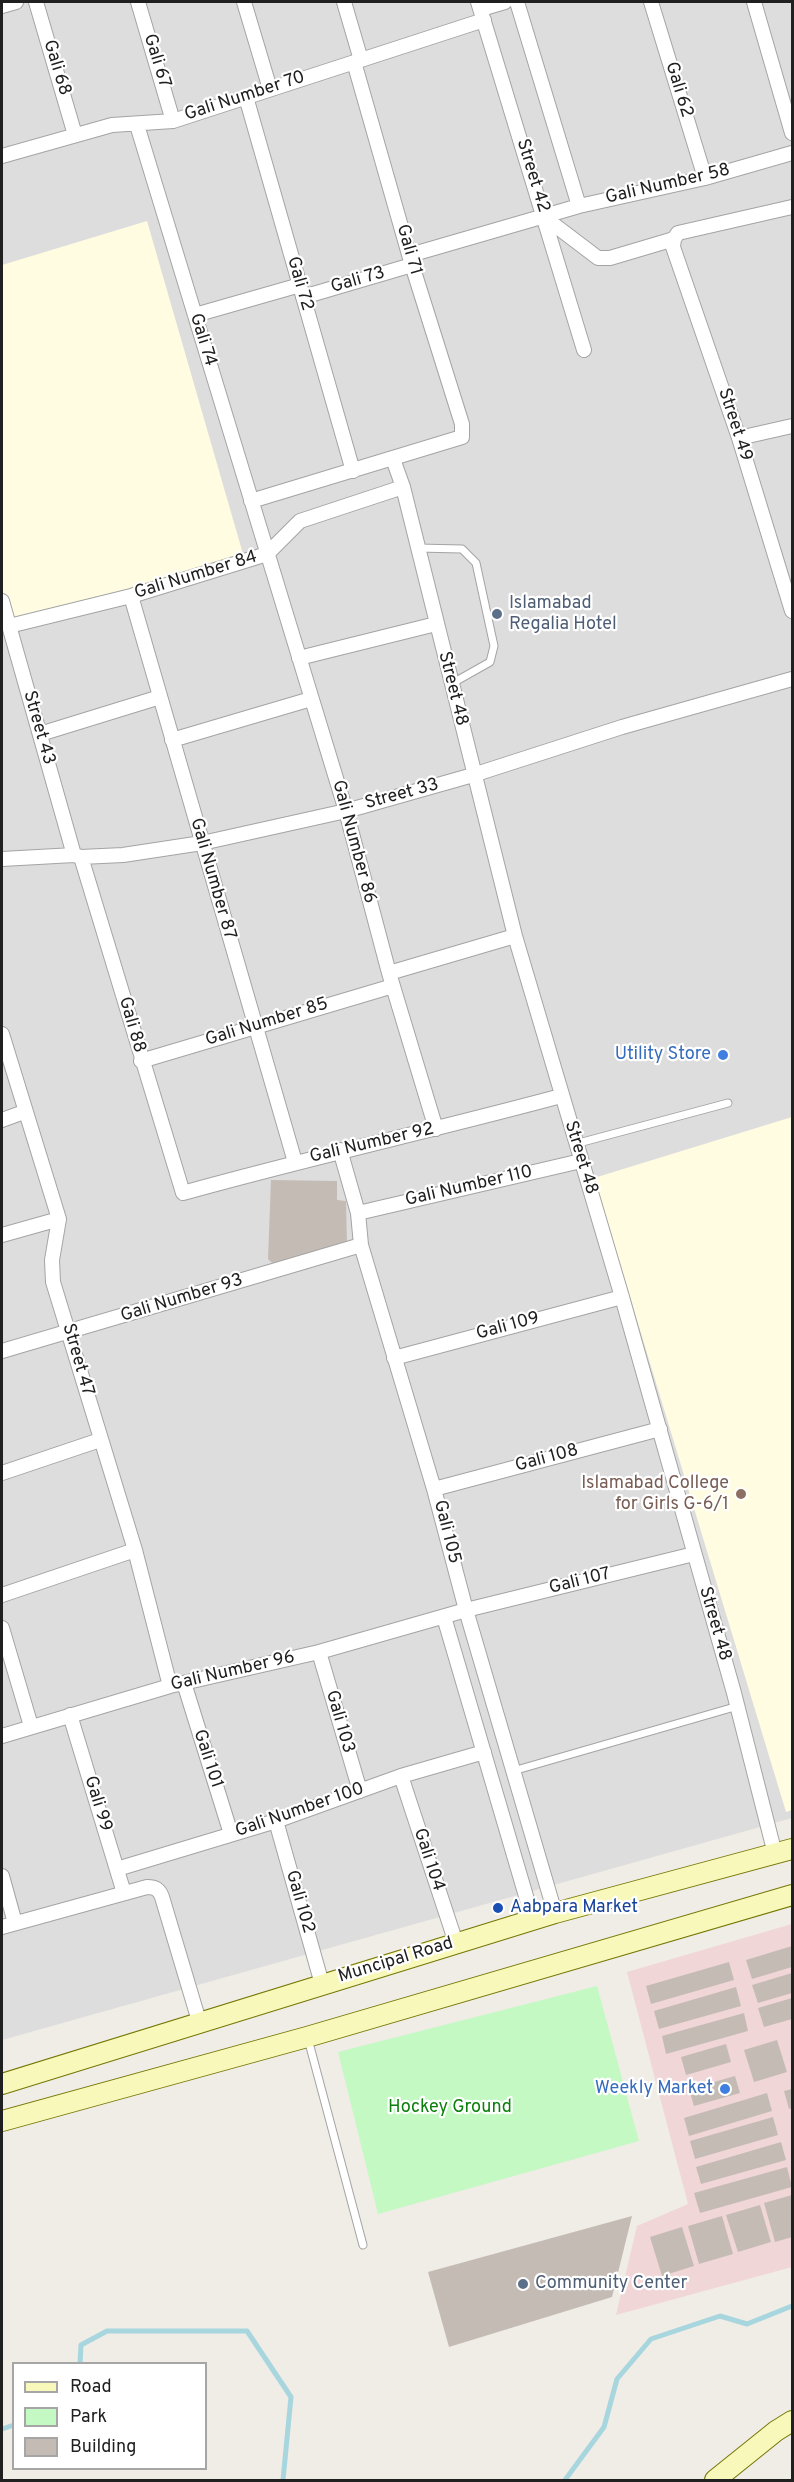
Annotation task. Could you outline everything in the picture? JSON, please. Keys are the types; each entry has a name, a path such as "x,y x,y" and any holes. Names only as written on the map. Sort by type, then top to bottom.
{"street":[{"name":"Gali 68","path":"36,2 75,135"},
{"name":"Gali 67","path":"138,2 173,121"},
{"path":"244,2 270,89"},
{"name":"Gali 71","path":"344,2 411,260 462,424 462,437 393,459"},
{"name":"Gali Number 70","path":"2,156 112,125 173,121 358,61 505,2"},
{"path":"517,2 579,206"},
{"name":"Gali 62","path":"651,2 705,178"},
{"path":"754,2 792,133"},
{"name":"Street 42","path":"481,10 584,350"},
{"name":"Gali 72","path":"246,97 353,471"},
{"name":"Gali 74","path":"137,125 267,554"},
{"name":"Gali Number 58","path":"544,217 579,206 705,178 792,153"},
{"path":"544,217 598,258 610,258 674,239 678,233 792,207"},
{"name":"Gali 73","path":"195,315 301,291 411,260 544,217"},
{"name":"Street 49","path":"674,239 674,247 739,438 792,611"},
{"path":"739,438 792,426"},
{"path":"251,501 393,459"},
{"name":"Street 48","path":"393,459 403,487 515,936 622,1297 738,1706 784,1851"},
{"name":"Gali Number 84","path":"9,627 131,596 267,554 300,521 403,487"},
{"name":"Gali Number 86","path":"267,554 346,811 391,979 436,1130"},
{"name":"Gali Number 87","path":"131,596 295,1162"},
{"name":"Street 43","path":"2,601 78,856"},
{"path":"298,658 436,624"},
{"name":"Street 33","path":"2,859 123,855 202,843 346,811 473,775 622,727 792,679"},
{"path":"40,734 160,697"},
{"path":"172,740 311,699"},
{"name":"Gali 88","path":"78,856 183,1193"},
{"name":"Gali Number 85","path":"141,1060 255,1025 515,936"},
{"name":"Street 47","path":"2,1034 24,1112 59,1219 53,1251 53,1282 177,1684"},
{"name":"Gali Number 92","path":"183,1193 340,1150 436,1130 561,1096"},
{"path":"2,1120 24,1112"},
{"name":"Gali 105","path":"340,1150 358,1213 361,1245 434,1489 466,1611 555,1913"},
{"name":"Gali Number 110","path":"358,1213 581,1161"},
{"path":"2,1235 59,1219"},
{"name":"Gali Number 93","path":"2,1351 361,1245"},
{"name":"Gali 109","path":"394,1358 622,1297"},
{"name":"Gali 108","path":"434,1489 660,1429"},
{"path":"2,1473 100,1440"},
{"path":"2,1594 135,1550"},
{"name":"Gali 107","path":"466,1611 694,1554"},
{"name":"Gali Number 96","path":"2,1736 177,1684 319,1652 466,1611"},
{"path":"444,1617 533,1920"},
{"path":"2,1628 31,1726"},
{"name":"Gali 103","path":"319,1652 360,1791"},
{"name":"Gali 101","path":"177,1684 231,1834"},
{"name":"Gali 99","path":"70,1716 124,1893"},
{"name":"Gali Number 100","path":"117,1869 276,1821 401,1776 484,1752"},
{"name":"Gali 104","path":"401,1776 456,1943"},
{"name":"Gali 102","path":"276,1821 322,1983"},
{"name":"Muncipal Road","path":"2,2084 322,1983 555,1913 784,1851"},
{"path":"2,1876 8,1925 124,1893 155,1887 160,1891 200,2021"},
{"path":"2,2121 307,2037 792,1895"},
{"path":"724,2477 792,2421"}],"lane":[{"path":"417,548 462,549 476,563 494,646 490,662 451,684"},
{"path":"576,1144 728,1103"},
{"path":"513,1771 738,1706"},
{"path":"307,2037 363,2245"}],"shaded area":[{"path":"2,2 792,2 792,1818 2,2040"},
{"path":"147,221 243,554 4,631 2,620 2,265"},
{"name":"Islamabad College for Girls G-6/1","path":"792,1117 792,1810 786,1812 594,1178"},
{"name":"Weekly Market","path":"792,1924 792,2267 616,2315 637,2226 688,2204 627,1972"}],"green space":[{"name":"Hockey Ground","path":"597,1986 639,2141 378,2214 338,2052"}],"building":[{"path":"271,1180 337,1181 337,1200 346,1201 347,1246 272,1263 268,1259"},
{"path":"792,1946 792,1967 752,1979 746,1960"},
{"path":"729,1962 734,1980 651,2004 646,1986"},
{"path":"792,1973 792,1993 758,2003 752,1985"},
{"path":"736,1987 741,2006 659,2029 654,2011"},
{"path":"792,1998 792,2019 764,2027 758,2008"},
{"path":"744,2013 748,2031 666,2054 662,2036"},
{"path":"777,2040 787,2072 754,2082 744,2050"},
{"path":"726,2044 731,2062 686,2075 681,2057"},
{"path":"735,2076 740,2093 694,2106 689,2089"},
{"path":"792,2089 792,2108 789,2109 784,2091"},
{"path":"767,2093 772,2111 689,2136 684,2118"},
{"path":"773,2117 778,2135 695,2159 690,2141"},
{"path":"781,2142 786,2160 701,2184 696,2167"},
{"path":"787,2167 792,2187 700,2213 694,2193"},
{"path":"792,2195 792,2237 775,2242 764,2203"},
{"path":"760,2205 771,2242 738,2252 726,2215"},
{"name":"Community Center","path":"632,2216 612,2297 449,2347 428,2272"},
{"path":"722,2216 733,2254 699,2264 688,2226"},
{"path":"682,2227 694,2266 662,2276 650,2237"}],"waterway":[{"path":"565,2480 604,2427 617,2379 651,2339 720,2316 747,2324 792,2306"},
{"path":"80,2362 81,2345 107,2331 247,2331 291,2397 283,2480"},
{"path":"2,2429 12,2426"}],"place":[{"name":"Islamabad Regalia Hotel","path":"497,614"},
{"name":"Utility Store","path":"723,1055"},
{"name":"Islamabad College for Girls G-6/1","path":"741,1494"},
{"name":"Aabpara Market","path":"498,1908"},
{"name":"Weekly Market","path":"725,2089"},
{"name":"Community Center","path":"523,2284"}]}
